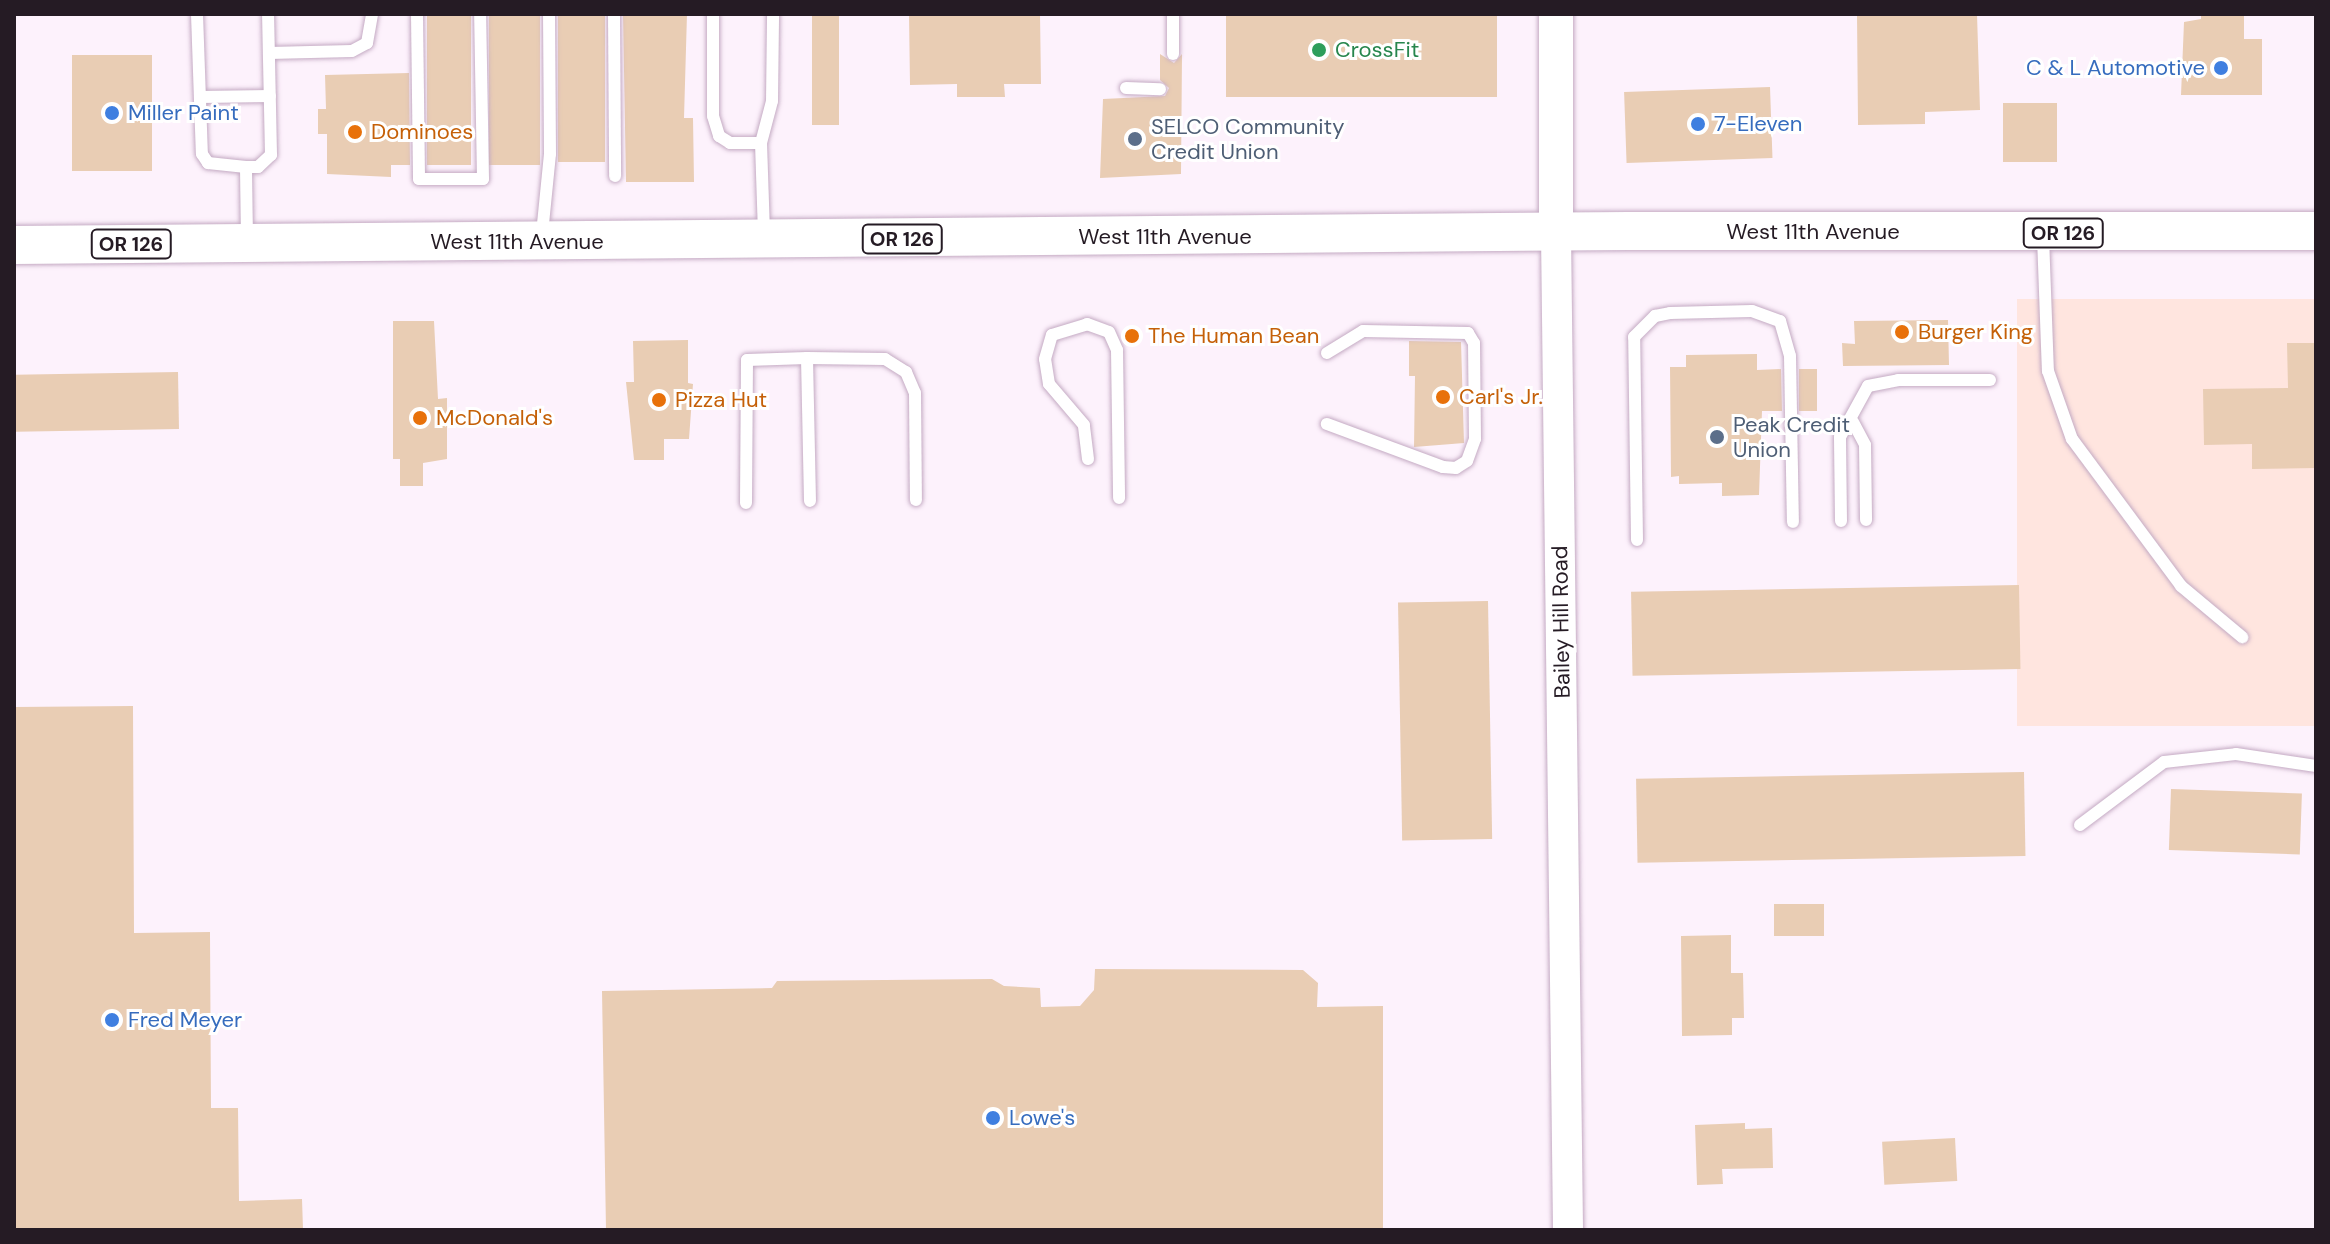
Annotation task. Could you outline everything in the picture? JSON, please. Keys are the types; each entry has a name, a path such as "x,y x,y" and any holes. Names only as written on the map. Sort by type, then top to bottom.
{"main road":[{"name":"Bailey Hill Road","path":"1556,14 1556,233"},
{"name":"West 11th Avenue","path":"14,245 1556,233 2316,231"}],"street":[{"name":"Bailey Hill Road","path":"1556,233 1568,1230"}],"lane":[{"path":"197,14 202,154 208,163 246,167 258,167 271,155 268,14"},
{"path":"269,53 352,51 367,43 372,14"},
{"path":"417,14 419,179 483,179 480,14"},
{"path":"541,242 550,154 549,14"},
{"path":"614,14 615,176"},
{"path":"713,14 713,116 719,136 730,143 761,143"},
{"path":"764,240 761,143 772,101 773,14"},
{"path":"1173,14 1173,54"},
{"path":"1126,88 1160,89"},
{"path":"200,97 270,96"},
{"path":"246,167 247,243"},
{"path":"2043,234 2048,371 2072,439 2181,586 2242,637"},
{"path":"1637,540 1634,337 1655,316 1670,313 1752,311 1780,321 1790,356 1793,522"},
{"path":"1088,459 1084,425 1049,384 1045,359 1052,335 1087,324 1109,332 1117,350 1119,498"},
{"path":"1327,353 1363,331 1461,329 1468,333 1474,343 1475,439 1467,461 1456,468 1443,467 1327,424"},
{"path":"807,358 810,501"},
{"path":"746,503 747,360 807,358 885,359 906,372 915,393 916,500"},
{"path":"1841,521 1840,437 1853,422 1860,396 1879,382 1990,380"},
{"path":"1853,422 1865,445 1866,520"},
{"path":"2080,825 2164,762 2236,754 2316,766"}],"shaded area":[{"path":"2017,299 2316,299 2316,726 2017,726"}],"building":[{"path":"427,14 471,14 471,165 427,165"},
{"path":"489,14 540,14 540,165 489,165"},
{"path":"558,14 605,14 605,162 558,162"},
{"path":"623,14 687,14 684,118 693,118 694,182 626,182"},
{"path":"812,14 839,14 839,125 812,125"},
{"path":"909,14 1040,14 1041,84 1004,84 1005,97 957,97 957,84 910,85"},
{"path":"1226,14 1497,14 1497,97 1226,97"},
{"path":"1857,14 1977,14 1980,110 1925,112 1925,124 1858,125"},
{"name":"C & L Automotive","path":"2201,14 2244,14 2244,39 2262,39 2262,95 2181,95 2184,22 2201,19"},
{"path":"1160,54 1174,63 1182,54 1181,174 1100,178 1103,99 1165,96 1169,88 1160,80"},
{"name":"Miller Paint","path":"72,55 152,55 152,171 72,171"},
{"path":"409,73 410,165 391,165 391,177 327,174 327,134 318,134 318,109 326,109 325,75"},
{"name":"7-Eleven","path":"1770,87 1772,158 1627,163 1624,92"},
{"path":"2003,103 2057,103 2057,162 2003,162"},
{"name":"Burger King","path":"1948,320 1949,365 1843,366 1842,343 1855,344 1854,321"},
{"name":"McDonald's","path":"393,321 434,321 438,399 447,398 447,459 423,463 423,486 400,486 400,459 393,459"},
{"name":"Pizza Hut","path":"688,340 688,383 693,384 689,439 664,439 664,460 634,460 626,382 634,382 633,341"},
{"name":"Carl's Jr.","path":"1409,341 1461,342 1464,443 1414,447 1415,376 1409,376"},
{"path":"2287,343 2316,343 2316,468 2252,469 2252,444 2204,445 2203,389 2288,388"},
{"name":"Peak Credit Union","path":"1757,354 1757,370 1781,369 1782,411 1762,411 1759,495 1722,496 1722,483 1679,484 1679,476 1671,477 1670,367 1686,367 1686,355"},
{"path":"1799,369 1817,369 1817,411 1799,411"},
{"path":"178,372 179,429 16,432 15,375"},
{"path":"2019,585 2020,669 1633,676 1631,592"},
{"path":"1488,601 1492,839 1402,841 1398,603"},
{"name":"Fred Meyer","path":"133,706 134,933 210,932 211,1108 238,1108 239,1201 302,1199 303,1229 14,1229 14,707"},
{"path":"2024,772 2025,856 1638,863 1636,779"},
{"path":"2171,789 2302,794 2300,855 2169,850"},
{"path":"1774,904 1824,904 1824,936 1774,936"},
{"path":"1731,935 1731,973 1743,973 1744,1018 1732,1018 1732,1035 1682,1036 1681,936"},
{"name":"Lowe's","path":"1095,969 1303,970 1318,983 1317,1007 1383,1006 1383,1230 606,1230 602,991 772,988 777,981 992,979 1004,986 1040,988 1041,1007 1080,1006 1094,990"},
{"path":"1745,1123 1745,1129 1772,1128 1773,1168 1722,1169 1723,1184 1697,1185 1695,1125"},
{"path":"1955,1138 1957,1181 1884,1185 1882,1142"}],"place":[{"name":"CrossFit","path":"1319,50"},
{"name":"C & L Automotive","path":"2221,68"},
{"name":"Miller Paint","path":"112,113"},
{"name":"7-Eleven","path":"1698,124"},
{"name":"Dominoes","path":"355,132"},
{"name":"SELCO Community Credit Union","path":"1135,139"},
{"name":"Burger King","path":"1902,332"},
{"name":"The Human Bean","path":"1132,336"},
{"name":"Carl's Jr.","path":"1443,397"},
{"name":"Pizza Hut","path":"659,400"},
{"name":"McDonald's","path":"420,418"},
{"name":"Peak Credit Union","path":"1717,437"},
{"name":"Fred Meyer","path":"112,1020"},
{"name":"Lowe's","path":"993,1118"}]}
